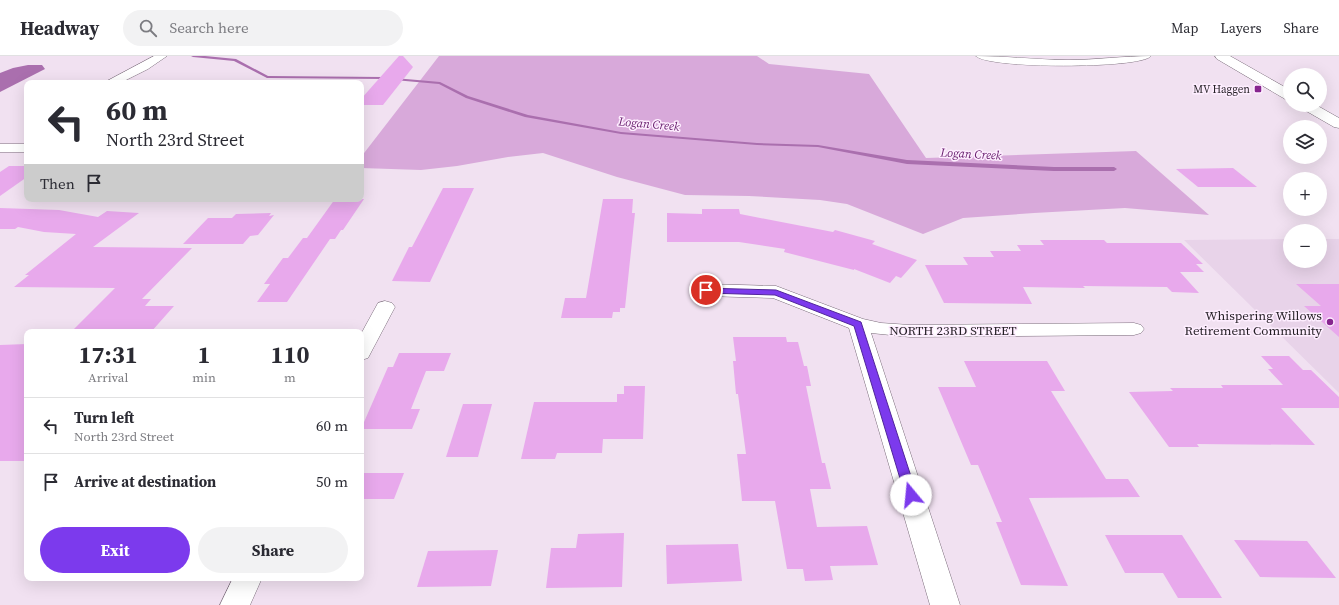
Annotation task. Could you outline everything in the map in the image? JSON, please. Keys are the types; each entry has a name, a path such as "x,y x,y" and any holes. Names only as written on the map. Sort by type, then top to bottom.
{"street":[{"path":"118,80 162,56"},
{"path":"981,56 1018,62 1061,63 1098,62 1146,56"},
{"path":"1221,56 1283,92"},
{"path":"133,80 144,67"},
{"path":"1318,112 1339,124"},
{"path":"4,148 24,138"},
{"path":"4,148 24,148"},
{"name":"NORTH 23RD STREET","path":"706,290 776,292 858,324 881,329 910,331 1134,329"},
{"path":"364,347 385,307"},
{"path":"858,324 945,605"},
{"path":"235,605 247,581"}],"shaded area":[{"path":"439,56 757,56 769,64 869,74 926,158 1136,151 1209,215 1125,208 1034,213 963,218 923,234 847,204 820,200 749,196 685,195 617,177 543,153 421,170 364,168 364,153"},
{"path":"28,65 42,65 45,69 0,92 0,73 13,68"},
{"path":"1283,239 1283,268 1327,268 1327,239 1339,239 1339,393 1184,240"}],"building":[{"path":"399,56 403,56 413,67 383,105 364,105 364,96"},
{"path":"9,166 24,166 24,179 0,196 0,172"},
{"path":"1233,168 1257,187 1198,187 1176,169"},
{"path":"443,188 474,188 430,282 392,281 409,247 412,247"},
{"path":"603,199 633,199 632,213 635,213 625,308 620,308 620,312 613,312 612,318 561,318 565,298 586,298"},
{"path":"333,202 362,202 343,230 341,230 335,239 330,239 287,302 257,302 270,284 264,284 283,258 288,258 303,238 307,238"},
{"path":"0,208 59,210 98,217 107,211 139,213 93,247 192,248 142,299 151,299 145,306 174,306 154,329 74,329 115,288 14,287 29,275 25,275 76,234 44,232 18,227 15,229 0,229"},
{"path":"702,209 739,209 740,214 833,232 835,230 875,241 872,244 917,260 901,278 896,276 890,283 854,269 784,252 785,249 739,242 667,242 667,213 702,214"},
{"path":"271,213 269,216 274,215 258,235 250,236 243,244 183,244 208,218 232,218 236,214"},
{"path":"1040,240 1104,240 1107,243 1181,243 1203,264 1196,264 1204,272 1180,272 1199,293 1172,292 1167,287 1023,287 1032,304 944,303 925,265 968,265 963,257 994,257 990,251 1021,251 1017,245 1044,245"},
{"name":"Whispering Willows Retirement Community","path":"1296,284 1339,284 1339,337 1304,306 1321,306"},
{"path":"733,337 786,337 787,342 798,342 804,366 807,366 811,386 806,386 822,463 825,463 831,489 810,489 817,527 867,526 878,565 830,566 833,580 805,581 803,569 787,569 775,501 742,501 737,454 746,454 738,394 736,394 733,361 736,361"},
{"path":"24,344 24,461 0,461 0,345"},
{"path":"399,353 451,353 444,371 426,371 411,409 420,409 412,429 364,429 364,422 388,367 393,367"},
{"path":"1261,356 1289,356 1303,370 1311,370 1339,397 1339,408 1281,408 1315,445 1197,444 1199,447 1169,447 1129,392 1173,391 1170,388 1223,388 1221,385 1283,385 1268,369 1273,369"},
{"path":"964,361 1047,361 1065,391 1051,391 1106,479 1128,479 1140,497 1029,498 1068,586 1021,585 996,522 1002,522 978,465 971,465 938,387 976,387"},
{"path":"624,386 645,386 643,439 603,439 602,453 557,453 555,459 521,459 534,402 617,402 617,394 624,394"},
{"path":"463,404 492,404 478,457 446,457"},
{"path":"364,473 404,473 394,499 364,499"},
{"path":"624,533 622,587 546,588 551,548 576,548 578,534"},
{"path":"1105,535 1182,535 1222,598 1178,598 1163,573 1125,573"},
{"path":"1234,540 1307,541 1336,578 1260,577"},
{"path":"738,544 742,581 667,584 666,545"},
{"path":"498,550 491,586 417,587 428,551"}],"waterway":[{"name":"Logan Creek","path":"193,56 235,60 267,77 383,78 440,83 467,97 527,116 621,133 757,144 818,146 907,162 1054,169 1114,169"}],"place":[{"name":"MV Haggen","path":"1258,89"},
{"name":"Whispering Willows Retirement Community","path":"1330,322"}],"route":[{"path":"706,290 776,292 858,324 911,495"}]}
